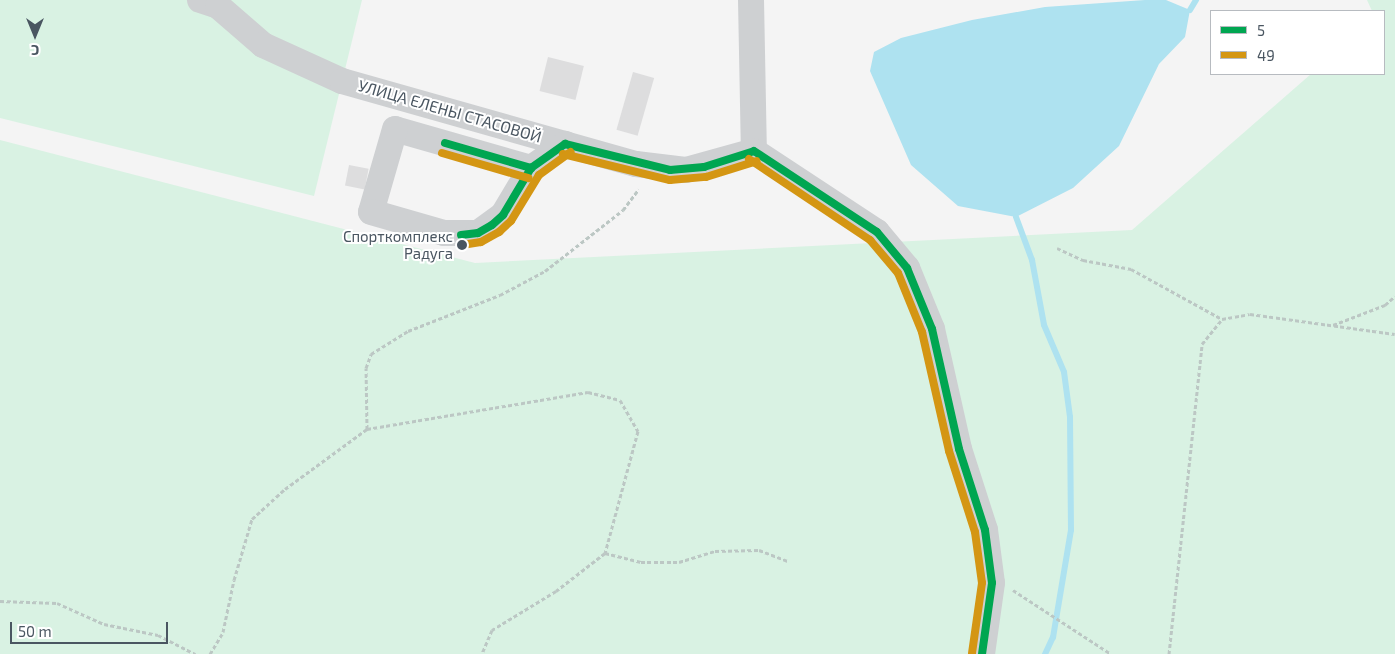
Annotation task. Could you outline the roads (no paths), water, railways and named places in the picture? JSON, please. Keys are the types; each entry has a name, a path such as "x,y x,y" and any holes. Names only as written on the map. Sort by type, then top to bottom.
{"lane":[{"name":"УЛИЦА ЕЛЕНЫ СТАСОВОЙ","path":"200,0 218,6 263,45 342,81 564,144 654,168 686,170 754,151"},
{"path":"751,0 754,151 877,232 907,268 932,328 959,449 985,530 992,583 982,654"},
{"path":"531,168 395,129 371,212 444,233 478,233 503,215 531,168 564,144"}],"water":[{"path":"1166,0 1190,10 1185,37 1159,64 1119,146 1073,188 1016,217 958,206 911,165 870,71 874,52 901,38 972,20 1045,7"}],"waterway":[{"path":"1190,10 1196,0"},
{"path":"1016,217 1032,260 1044,325 1064,372 1070,417 1071,530 1053,637 1045,654"}],"place":[{"name":"Спорткомплекс Радуга","path":"462,245"}]}
